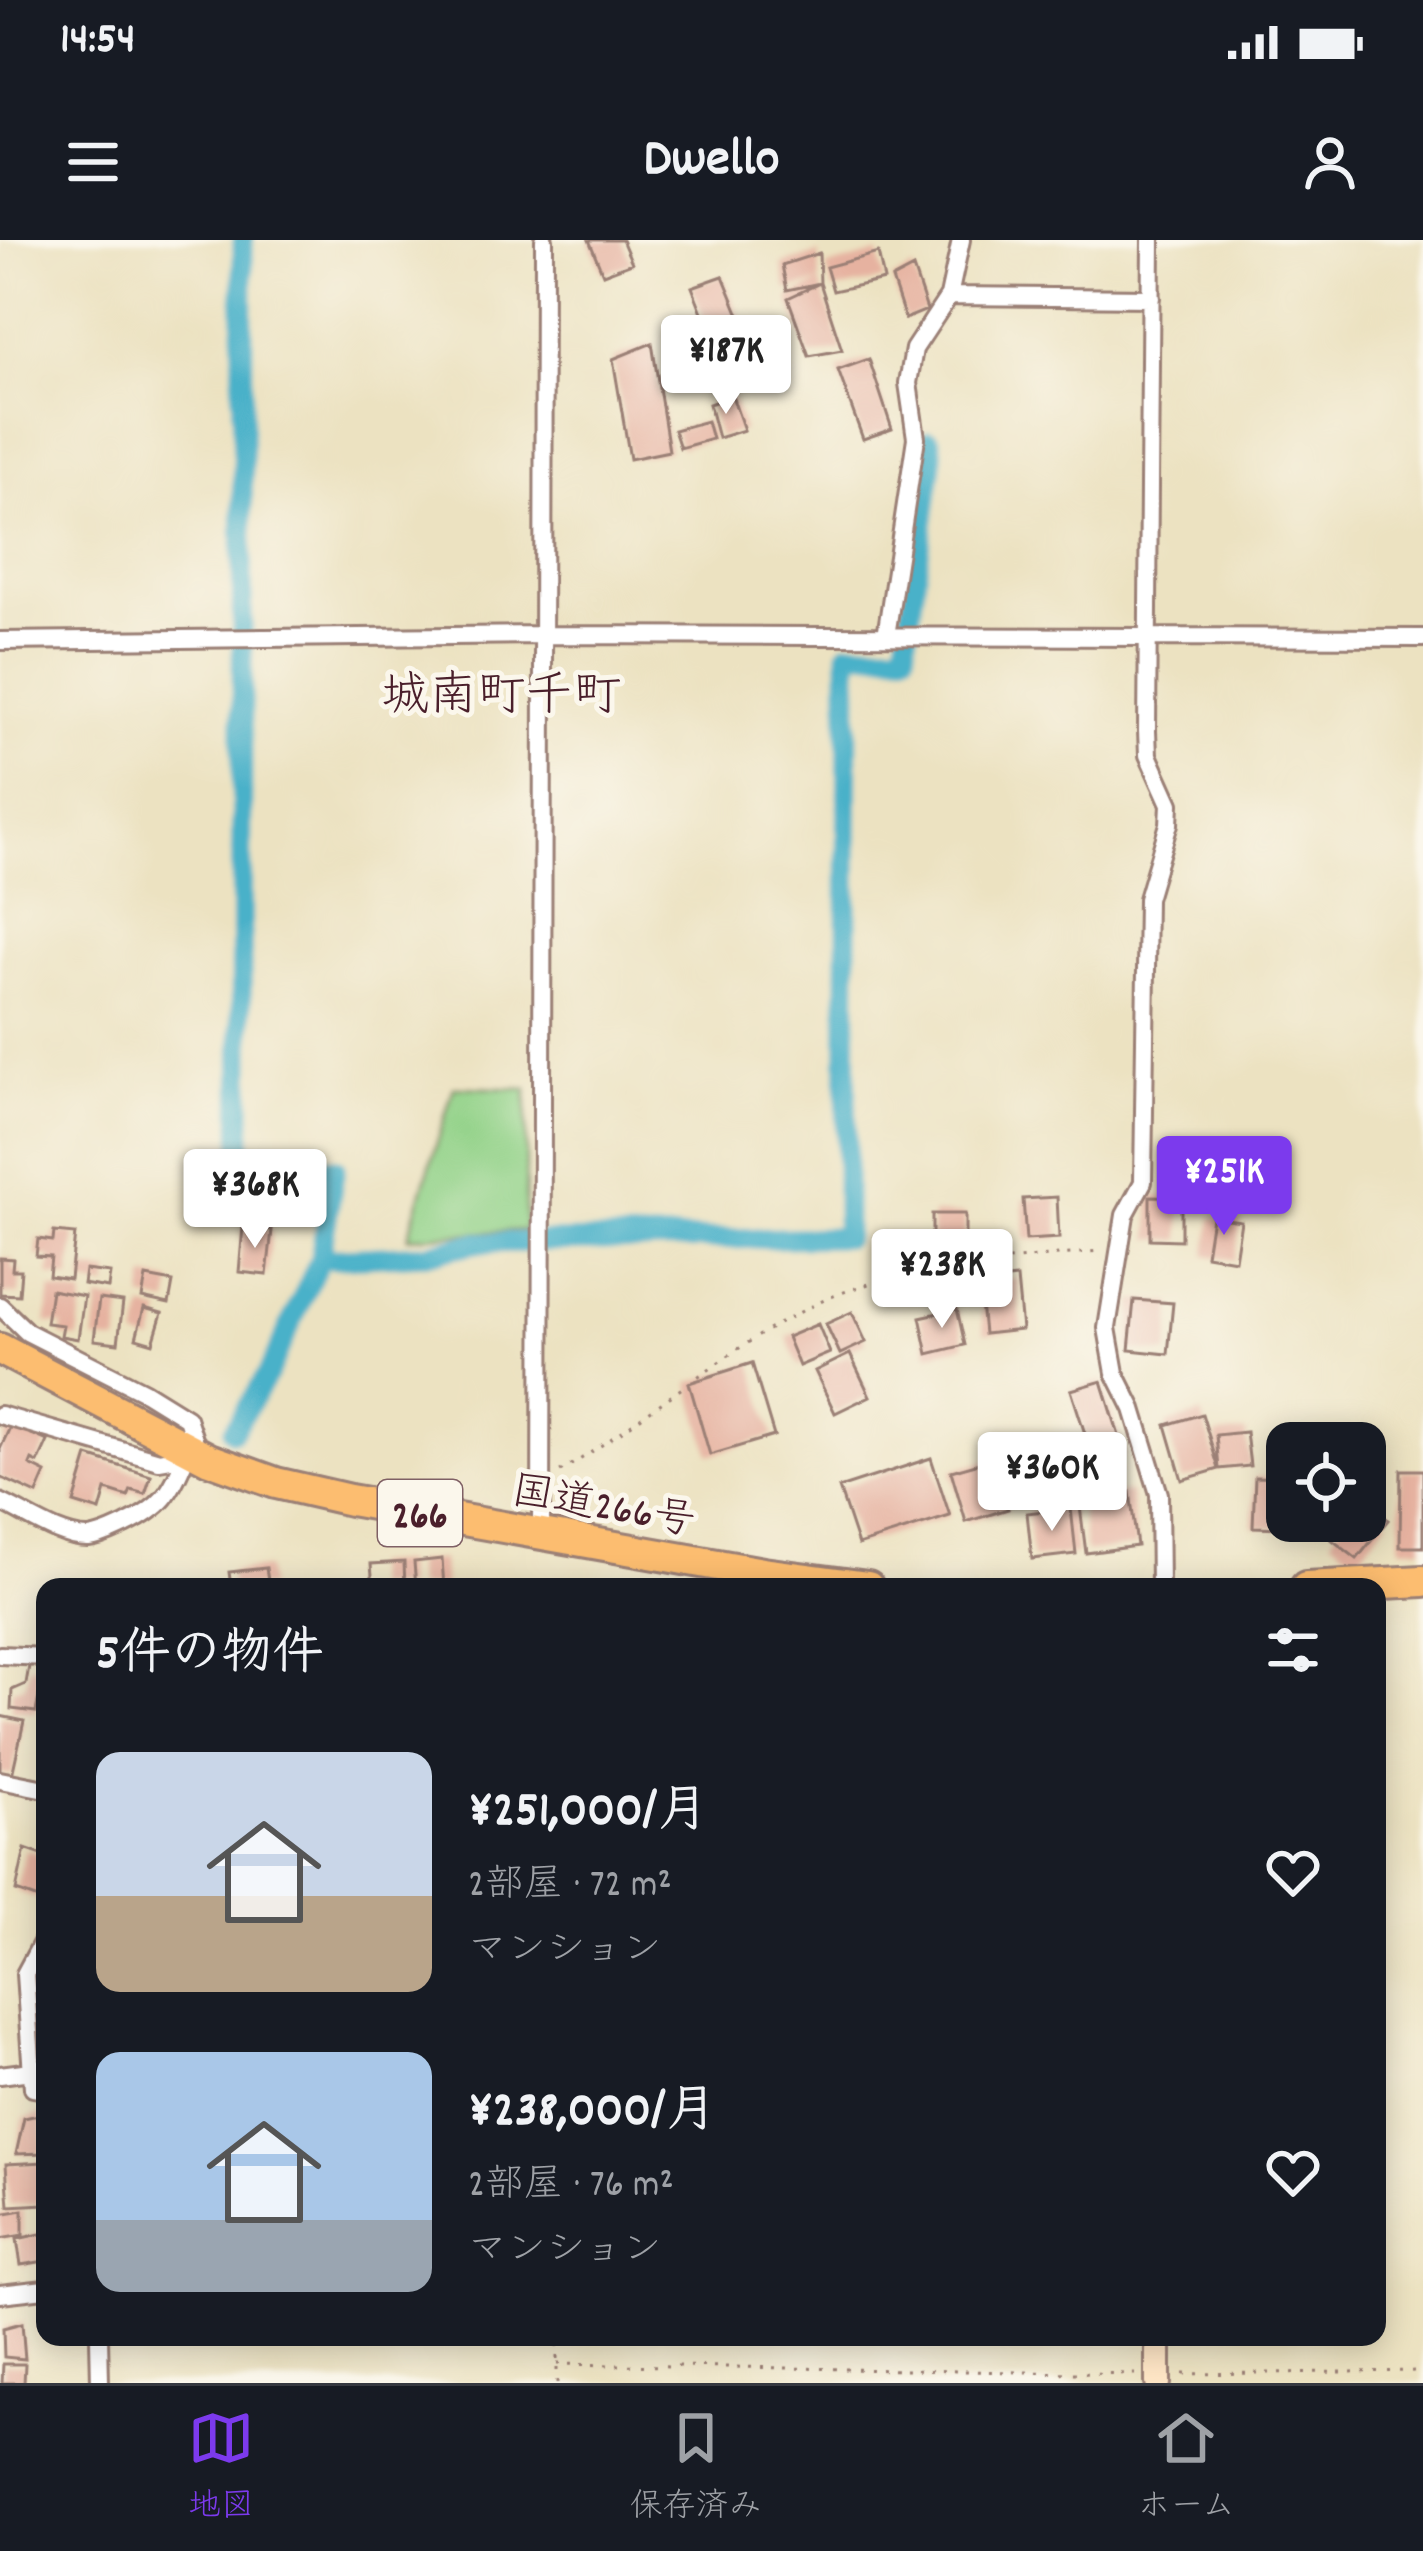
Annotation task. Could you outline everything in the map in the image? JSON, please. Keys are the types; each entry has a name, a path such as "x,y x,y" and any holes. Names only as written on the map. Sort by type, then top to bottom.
{"highway":[{"name":"国道266号","path":"0,1349 192,1455 294,1488 785,1578"},
{"path":"1386,1583 1423,1581"}],"main road":[{"path":"1158,2346 1158,2379"}],"street":[{"path":"541,1534 544,240"},
{"path":"886,636 916,438 910,366 914,349 949,296 961,240"},
{"path":"1151,240 1148,755 1170,804 1169,824 1147,899 1143,1182 1125,1215 1107,1328 1115,1373 1133,1409 1159,1494 1160,1578"},
{"path":"949,296 1151,298"},
{"path":"0,641 543,635 1423,638"},
{"path":"0,1306 27,1332 187,1418 192,1455 159,1506 88,1538 68,1534 0,1502"},
{"path":"2,1420 159,1461 192,1455"},
{"path":"0,1655 36,1657"},
{"path":"0,1780 36,1787"},
{"path":"36,1954 25,1974 36,2088"},
{"path":"0,2075 31,2071"},
{"path":"0,2294 36,2291"},
{"path":"99,2346 100,2383"}],"path":[{"path":"543,1482 592,1453 760,1334 825,1299 894,1279 1117,1249"},
{"path":"557,2346 557,2383"},
{"path":"557,2364 1158,2379 1423,2371"}],"green space":[{"path":"454,1087 527,1089 525,1230 408,1237"}],"building":[{"path":"589,240 622,240 632,263 603,274"},
{"path":"819,253 820,283 787,290 782,265"},
{"path":"878,253 884,280 833,291 826,267"},
{"path":"913,268 927,310 905,319 892,279"},
{"path":"723,276 742,322 709,330 692,287"},
{"path":"820,283 842,350 809,356 788,298"},
{"path":"696,318 711,357 687,368 672,331"},
{"path":"652,343 669,451 630,459 613,359"},
{"path":"869,359 892,429 863,439 838,370"},
{"path":"732,396 744,430 718,438 709,404"},
{"path":"707,421 712,439 680,448 674,430"},
{"path":"1150,1196 1181,1197 1181,1240 1150,1239"},
{"path":"1057,1197 1059,1238 1026,1240 1023,1199"},
{"path":"932,1214 965,1214 965,1244 932,1245"},
{"path":"1212,1217 1241,1221 1235,1260 1206,1255"},
{"path":"243,1227 272,1230 267,1275 239,1272"},
{"path":"54,1232 75,1234 70,1279 49,1276 51,1257 36,1256 38,1239 53,1241"},
{"path":"0,1258 13,1259 12,1270 21,1270 19,1295 0,1294"},
{"path":"85,1270 110,1273 108,1288 83,1284"},
{"path":"146,1277 173,1282 169,1304 142,1298"},
{"path":"1017,1278 1022,1330 984,1334 979,1282"},
{"path":"51,1290 84,1296 78,1339 61,1336 63,1325 46,1323"},
{"path":"99,1299 123,1302 118,1343 94,1340"},
{"path":"1134,1300 1173,1303 1168,1354 1129,1350"},
{"path":"144,1308 162,1313 153,1343 136,1338"},
{"path":"957,1309 965,1345 928,1354 920,1317"},
{"path":"852,1312 866,1342 840,1354 826,1324"},
{"path":"818,1324 830,1353 799,1366 787,1337"},
{"path":"850,1354 870,1396 835,1413 815,1371"},
{"path":"752,1363 774,1436 710,1455 689,1383"},
{"path":"1102,1381 1125,1455 1095,1465 1071,1390"},
{"path":"1202,1414 1219,1469 1182,1480 1166,1425"},
{"path":"11,1425 48,1441 38,1463 32,1460 30,1465 46,1473 37,1494 0,1477 0,1449"},
{"path":"1246,1432 1250,1466 1219,1469 1216,1435"},
{"path":"88,1456 151,1476 145,1494 131,1490 128,1497 106,1490 100,1511 74,1503"},
{"path":"931,1458 950,1516 858,1545 839,1488"},
{"path":"993,1459 1008,1509 966,1522 951,1471"},
{"path":"1401,1470 1423,1470 1423,1547 1400,1547"},
{"path":"1255,1477 1266,1477 1266,1527 1253,1527"},
{"path":"1130,1492 1137,1546 1086,1553 1079,1499"},
{"path":"1071,1508 1076,1554 1032,1559 1027,1513"},
{"path":"1335,1542 1371,1542 1357,1559"},
{"path":"442,1559 443,1578 415,1578 414,1562"},
{"path":"404,1562 405,1578 372,1578 371,1564"},
{"path":"266,1568 268,1578 230,1578 229,1572"},
{"path":"29,1666 36,1666 36,1712 11,1709 12,1690 26,1684"},
{"path":"0,1716 24,1721 12,1775 0,1773"},
{"path":"25,1849 36,1853 36,1898 16,1891"},
{"path":"36,2115 36,2153 16,2154 24,2118"},
{"path":"36,2162 36,2204 9,2206 6,2164"},
{"path":"23,2210 23,2235 0,2239 0,2214"},
{"path":"36,2235 36,2262 21,2265 17,2239"},
{"path":"22,2323 25,2359 4,2357 3,2328"},
{"path":"3,2364 25,2364 24,2383 2,2383"}],"waterway":[{"path":"233,1431 269,1372 320,1259 335,1168 241,1167 243,240"},
{"path":"320,1259 426,1254 475,1243 846,1237 848,652 905,652 933,455 930,441"}],"district":[{"name":"城南町千町","path":"501,692"}]}
